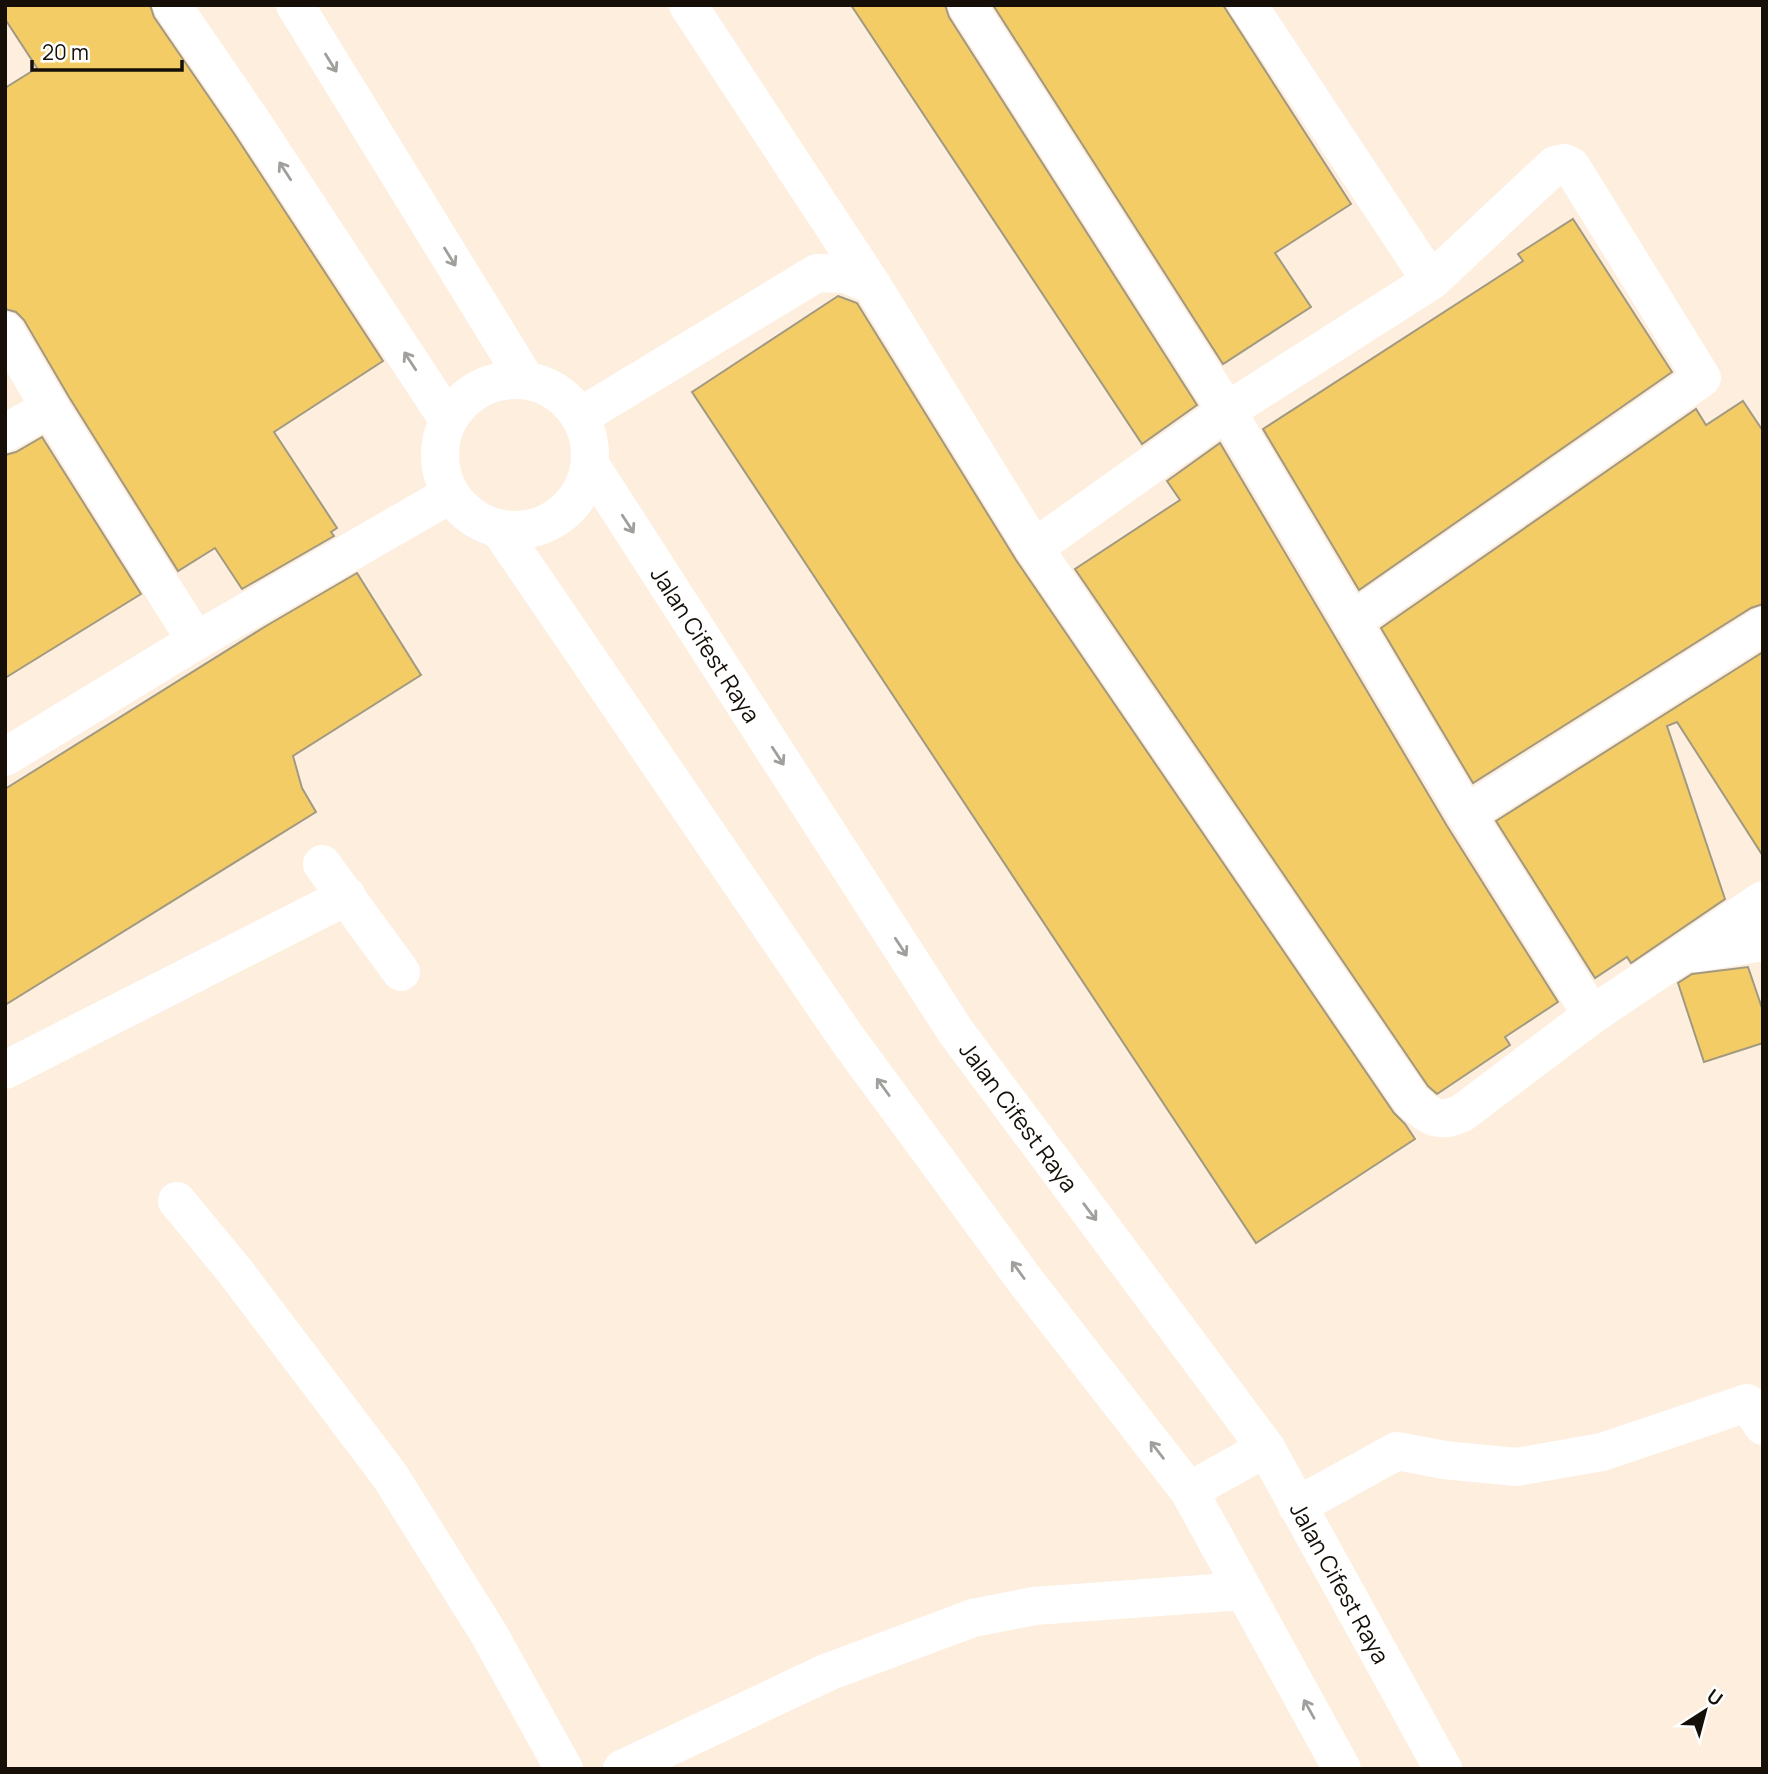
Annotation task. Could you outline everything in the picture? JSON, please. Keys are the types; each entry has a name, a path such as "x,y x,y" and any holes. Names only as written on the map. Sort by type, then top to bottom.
{"street":[{"path":"172,5 447,418"},
{"path":"295,5 525,379"},
{"path":"688,5 872,285 1034,548 1412,1101 1423,1111 1434,1118 1448,1120 1462,1113 1592,1015 1763,901"},
{"path":"967,5 1227,411 1466,814 1592,1015"},
{"path":"1248,5 1431,281"},
{"path":"1034,548 1227,411 1431,281 1555,165 1565,163 1571,166 1702,378 1351,622"},
{"path":"581,416 817,273 845,274 872,285"},
{"path":"5,331 196,641"},
{"path":"525,379 557,391 581,416 590,441 591,466 574,503 541,526 500,530 471,518 449,495 438,457 447,418 480,387 525,379"},
{"path":"5,433 50,408"},
{"name":"Jalan Cifest Raya","path":"591,466 956,1032 1266,1448 1443,1769"},
{"path":"5,757 196,641 449,495"},
{"path":"500,530 846,1037 1024,1279 1189,1491 1342,1769"},
{"path":"1466,814 1763,626"},
{"path":"322,864 401,972"},
{"path":"5,1070 347,896"},
{"path":"1684,955 1763,942"},
{"path":"177,1201 234,1270 390,1476 489,1634 564,1769"},
{"path":"1297,1506 1397,1451 1444,1460 1517,1467 1602,1452 1748,1403 1763,1426"},
{"path":"1189,1491 1266,1448"},
{"path":"622,1769 828,1672 973,1618 1034,1606 1243,1591"}],"building":[{"path":"5,5 150,5 154,17 383,361 274,432 337,528 331,532 334,536 242,589 215,548 178,571 24,320 16,312 5,309 5,88 37,68 5,19"},
{"path":"851,5 945,5 949,17 1197,405 1142,444"},
{"path":"993,5 1223,5 1351,204 1275,253 1311,307 1223,364"},
{"path":"1573,219 1672,372 1359,590 1263,429 1523,261 1518,254"},
{"path":"838,296 857,303 1016,560 1394,1113 1415,1139 1256,1243 692,392"},
{"path":"1743,401 1763,431 1763,604 1751,608 1473,783 1381,628 1696,409 1706,425"},
{"path":"42,437 141,594 5,678 5,455 16,452"},
{"path":"1220,443 1447,826 1558,1002 1505,1037 1510,1045 1437,1094 1428,1086 1075,569 1180,500 1167,481"},
{"path":"357,573 421,675 293,756 302,788 316,812 5,1005 5,789 266,626"},
{"path":"1763,652 1763,856 1677,722 1667,726 1725,899 1631,963 1627,957 1595,978 1496,821"},
{"path":"1748,967 1763,1011 1763,1043 1704,1062 1678,983 1692,974"}]}
